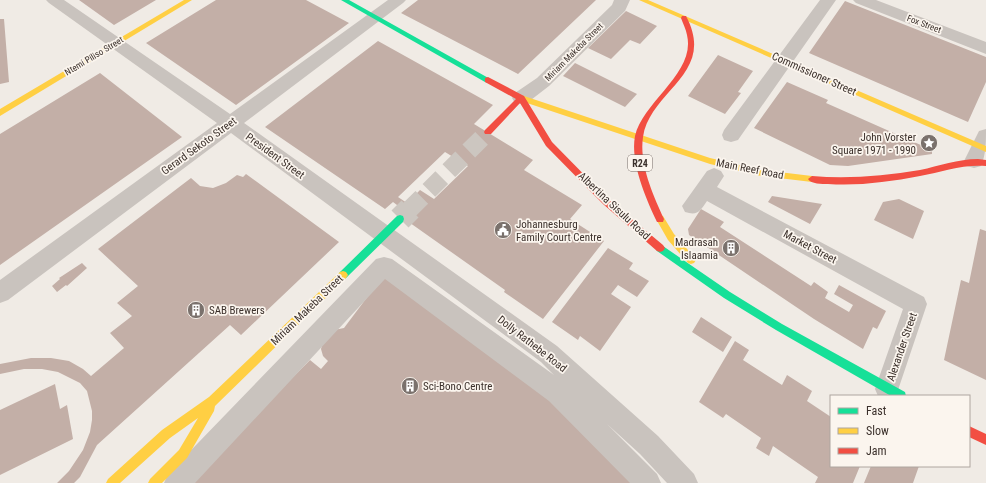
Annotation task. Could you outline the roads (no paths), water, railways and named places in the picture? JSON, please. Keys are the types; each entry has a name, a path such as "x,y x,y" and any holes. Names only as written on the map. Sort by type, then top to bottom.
{"main road":[{"name":"Ntemi Piliso Street","path":"0,113 107,39 189,0"},
{"name":"Albertina Sisulu Road","path":"344,0 521,98 549,144 606,202 655,245 727,295 779,327 894,392"},
{"name":"Commissioner Street","path":"642,0 785,61 983,151"},
{"name":"R24","path":"684,18 691,30 692,46 687,63 672,88 646,120 639,136 640,169 650,202 676,245 727,295"},
{"name":"Miriam Makeba Street","path":"488,132 521,98"},
{"name":"Main Reef Road","path":"521,98 639,136 710,161 761,173 818,180 868,181 921,173 983,151"},
{"name":"Miriam Makeba Street","path":"112,483 166,434 213,401 400,219"},
{"name":"Miriam Makeba Street","path":"154,483 183,454 213,401"},
{"path":"970,432 986,440"}],"street":[{"name":"President Street","path":"54,0 107,39 230,123 384,235"},
{"name":"Gerard Sekoto Street","path":"0,293 398,0"},
{"name":"Miriam Makeba Street","path":"521,98 534,79 617,0"},
{"name":"Miriam Makeba Street","path":"521,98 543,82 619,7 622,0"},
{"path":"731,135 828,0"},
{"name":"Fox Street","path":"861,0 986,48"},
{"name":"Market Street","path":"692,206 709,183 916,304"},
{"name":"Dolly Rathebe Road","path":"384,235 548,354 649,445 685,483"},
{"path":"177,483 384,266 558,392 648,483"},
{"name":"Alexander Street","path":"894,392 916,304"}],"tunnel":[{"path":"409,210 488,132"},
{"path":"400,219 409,210"}],"place":[{"name":"John Vorster Square 1971 - 1990","path":"929,143"},
{"name":"Johannesburg Family Court Centre","path":"503,230"},
{"name":"Madrasah Islaamia","path":"731,248"},
{"name":"SAB Brewers","path":"196,310"},
{"name":"Sci-Bono Centre","path":"410,386"}]}
